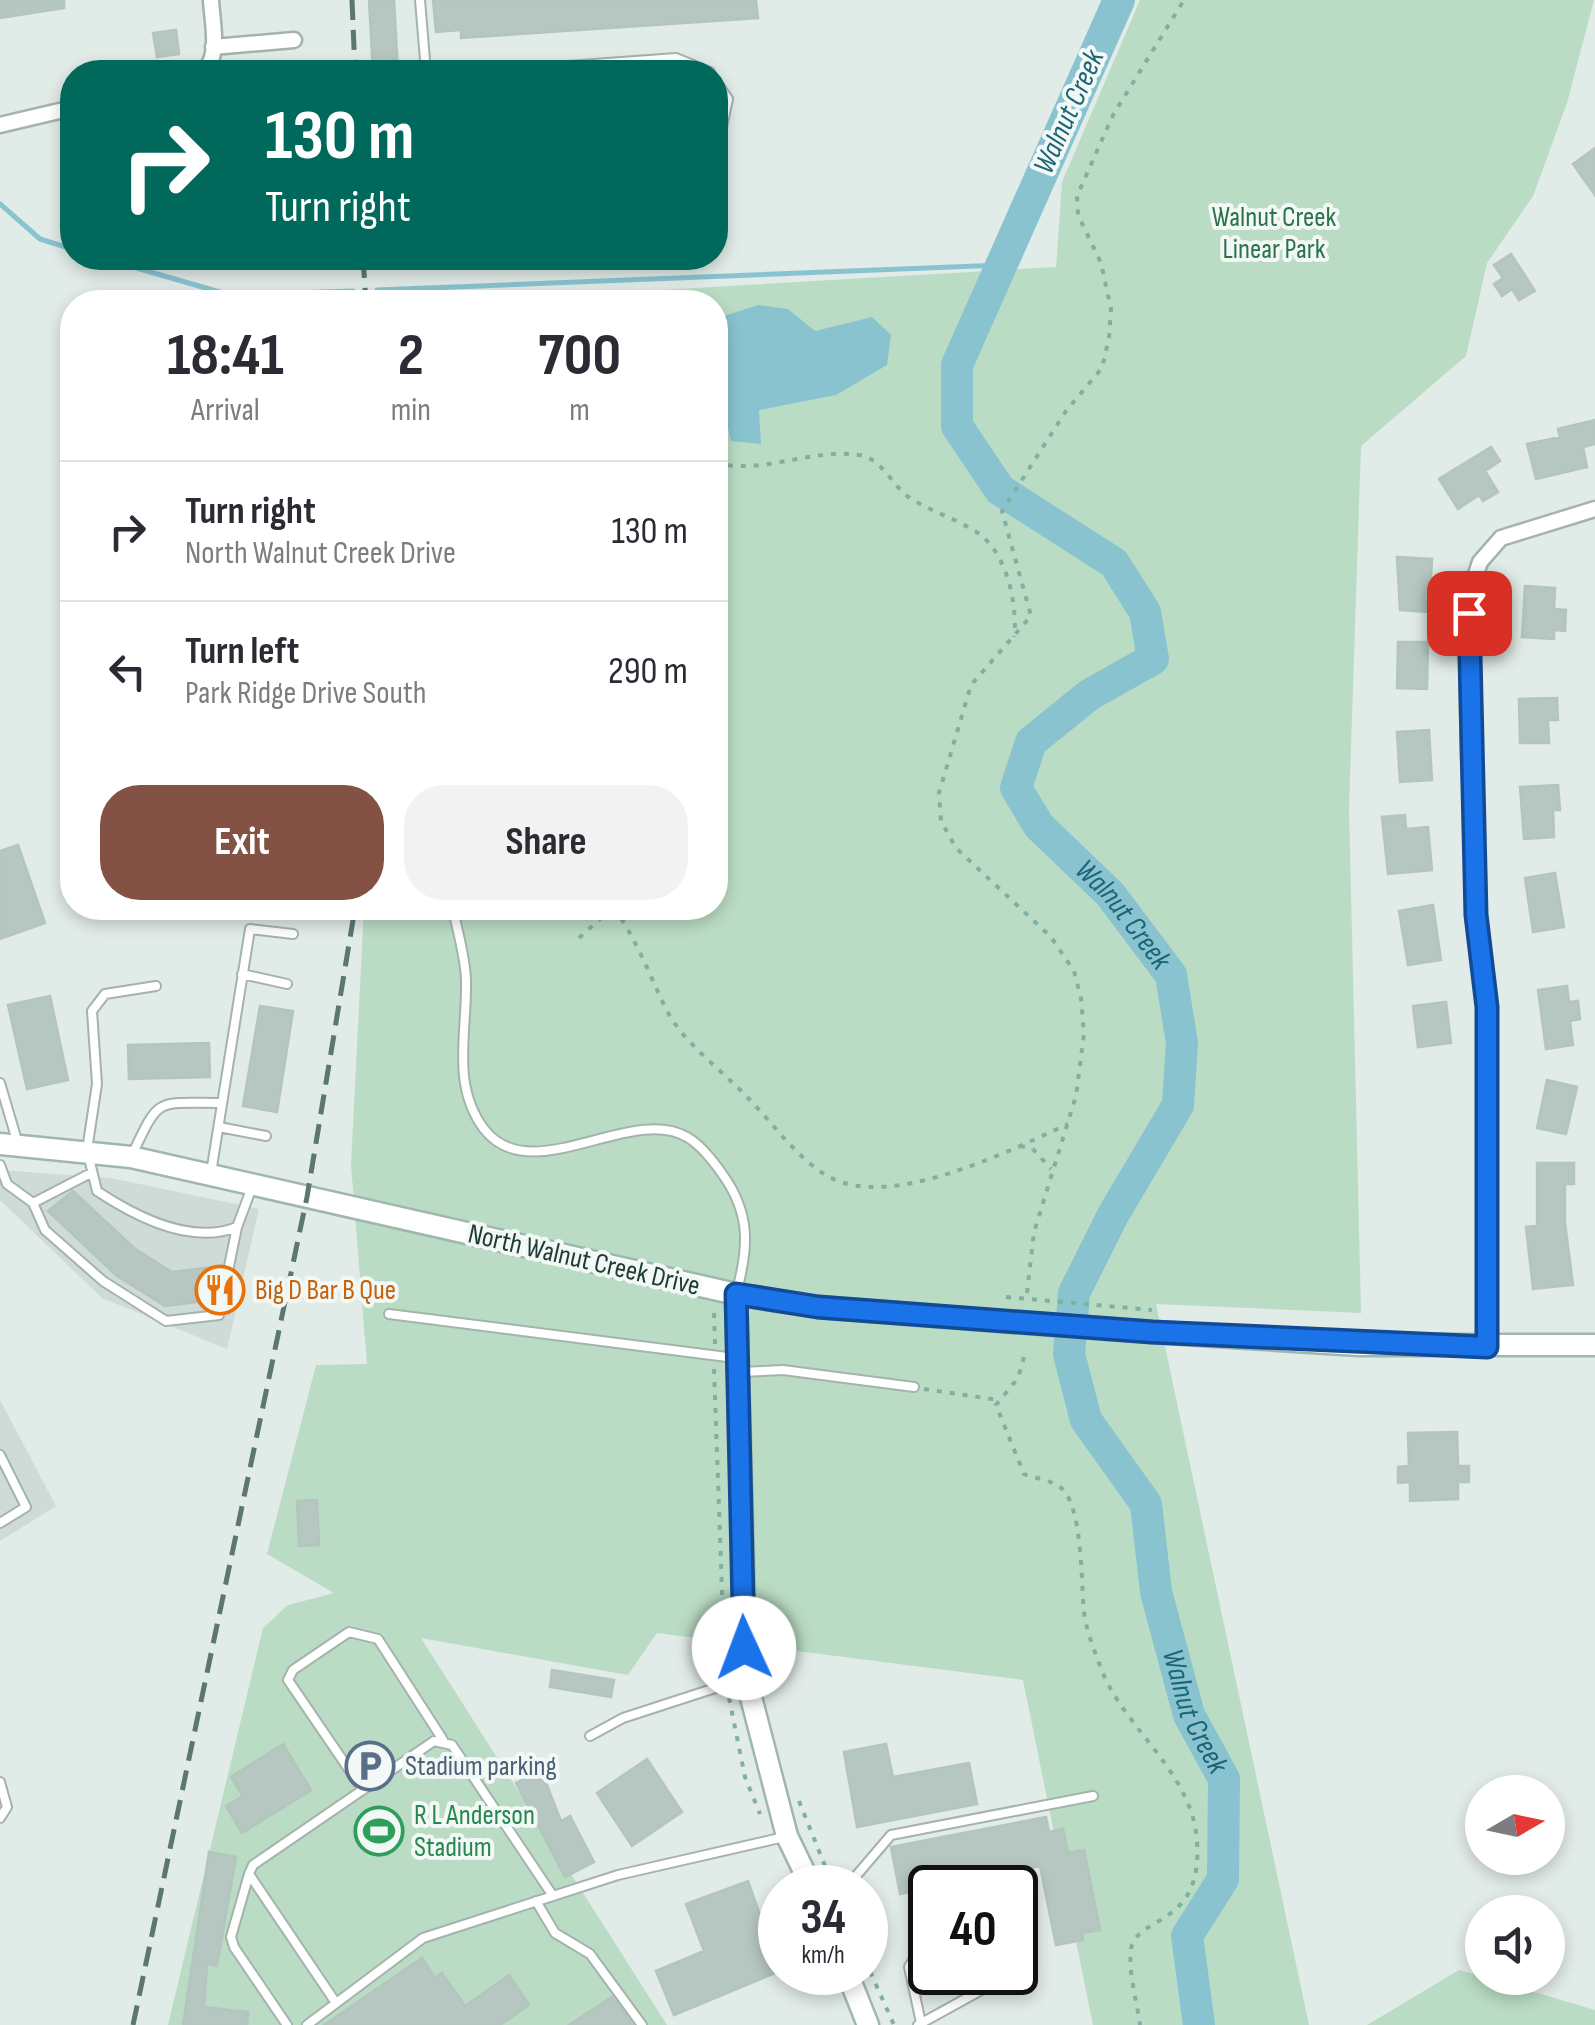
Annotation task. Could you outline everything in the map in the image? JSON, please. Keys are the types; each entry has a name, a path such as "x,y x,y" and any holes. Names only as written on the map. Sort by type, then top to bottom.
{"main road":[{"name":"North Walnut Creek Drive","path":"9,1144 131,1156 210,1178 736,1294 818,1307 1152,1332 1487,1347 1595,1344"},
{"path":"736,1294 746,1678 788,1836 808,1865"},
{"path":"856,1995 868,2025"}],"street":[{"path":"211,0 211,60"},
{"path":"214,47 294,40"},
{"path":"0,125 60,111"},
{"path":"1487,1347 1487,1007 1476,915 1467,637 1471,589 1480,562 1501,538 1595,509"}],"lane":[{"path":"420,0 425,60"},
{"path":"648,60 681,60"},
{"path":"455,920 466,980 461,1052 469,1102 486,1131 506,1148 537,1150 653,1129 686,1136 714,1162 738,1196 748,1249 736,1294"},
{"path":"210,1178 250,929 292,934"},
{"path":"242,974 287,984"},
{"path":"156,986 106,994 95,1002 92,1011 97,1084 87,1150 97,1191 116,1204 196,1235 237,1227"},
{"path":"0,1083 9,1144"},
{"path":"131,1156 154,1109 162,1103 220,1103"},
{"path":"219,1128 266,1136"},
{"path":"0,1165 7,1184 33,1202 45,1230 103,1281 166,1321 219,1315 237,1227 252,1185"},
{"path":"33,1202 91,1173"},
{"path":"389,1314 914,1387"},
{"path":"0,1454 26,1506 0,1523"},
{"path":"363,1790 288,1680 293,1670 348,1632 378,1639 443,1740 452,1745 553,1896"},
{"path":"590,1736 624,1718 746,1678"},
{"path":"287,2025 234,1947 232,1937 248,1874 253,1866 434,1741 443,1740"},
{"path":"0,1782 7,1808 0,1818"},
{"path":"866,1865 891,1836 1093,1796"},
{"path":"308,2025 423,1938 618,1876 788,1836"},
{"path":"248,1874 336,2004"},
{"path":"536,1901 555,1933 590,1954 642,2025"},
{"path":"914,1995 919,2024 970,1995"}],"path":[{"path":"1027,1294 1034,1232 1068,1124 1084,1034 1074,971 1042,928 956,848 941,821 944,769 970,686 1031,616 1002,522 1005,501 1066,410 1102,368 1110,309 1100,262 1078,215 1077,196 1112,115 1184,0"},
{"path":"728,465 752,468 858,454 871,458 910,498 979,534 992,546 1012,594 1014,639"},
{"path":"579,938 600,920"},
{"path":"622,920 648,961 667,1011 684,1032 814,1166 843,1184 896,1186 1020,1146 1068,1124"},
{"path":"1020,1146 1032,1148 1052,1170"},
{"path":"1006,1297 1152,1310"},
{"path":"1024,1357 1018,1378 998,1400 999,1422 1024,1474 1059,1486 1066,1495 1079,1547 1084,1617 1100,1668 1121,1711 1170,1768 1197,1838 1191,1893 1184,1906 1138,1936 1131,1948 1140,2025"},
{"path":"914,1387 998,1400"},
{"path":"765,1633 769,1689"},
{"path":"794,1788 817,1865"},
{"path":"881,1995 894,2025"}],"shaded area":[{"path":"0,1170 111,1178 259,1209 227,1349 102,1298 0,1200"},
{"path":"0,1400 56,1506 0,1541"}],"green space":[{"name":"Walnut Creek Linear Park","path":"1140,0 1594,0 1567,103 1533,196 1487,263 1466,356 1361,446 1349,808 1361,1313 1156,1304 1309,2025 1093,2025 1023,1680 657,1633 628,1675 421,1638 667,2025 168,2025 263,1628 288,1605 334,1593 267,1554 316,1365 367,1364 351,1165 363,920 728,920 728,290 661,290 1056,267 1062,182"},
{"path":"1459,1970 1465,1972 1465,1995 1544,1995 1595,2010 1595,2025 1367,2025"}],"water":[{"path":"758,305 788,309 815,331 872,317 891,335 887,365 836,395 759,410 761,444 731,441 728,315"}],"building":[{"path":"0,0 64,0 64,8 0,18"},
{"path":"369,0 394,0 397,60 372,60"},
{"path":"433,0 756,0 758,18 461,38 461,30 436,32"},
{"path":"176,30 179,54 157,57 153,33"},
{"path":"1595,148 1595,195 1573,164"},
{"path":"1511,254 1535,291 1519,300 1512,289 1502,296 1494,284 1503,278 1494,265"},
{"path":"1595,420 1595,444 1583,447 1587,467 1536,479 1527,444 1560,437 1558,429"},
{"path":"1491,447 1500,461 1485,471 1498,492 1483,501 1479,495 1458,509 1439,479"},
{"path":"1397,557 1432,559 1429,612 1400,610"},
{"path":"1525,586 1555,588 1554,609 1566,610 1565,631 1554,630 1554,639 1522,637"},
{"path":"1398,642 1428,642 1427,689 1397,688"},
{"path":"1557,698 1558,720 1548,720 1549,743 1520,743 1519,699"},
{"path":"1429,730 1432,780 1400,782 1397,732"},
{"path":"1558,785 1560,810 1553,810 1554,837 1524,839 1520,787"},
{"path":"1405,815 1406,829 1428,827 1432,870 1388,874 1382,817"},
{"path":"18,845 45,923 0,939 0,851"},
{"path":"1555,873 1564,927 1533,932 1525,878"},
{"path":"1433,905 1441,960 1408,965 1399,911"},
{"path":"1567,986 1569,1002 1578,1001 1580,1019 1570,1021 1573,1045 1546,1049 1538,990"},
{"path":"50,996 68,1080 27,1089 8,1005"},
{"path":"1446,1002 1451,1043 1418,1047 1413,1006"},
{"path":"260,1006 293,1011 277,1112 243,1106"},
{"path":"209,1043 210,1077 129,1079 128,1045"},
{"path":"1547,1080 1577,1087 1566,1134 1537,1128"},
{"path":"1537,1163 1574,1163 1574,1184 1565,1184 1565,1223 1573,1285 1533,1289 1526,1227 1537,1226"},
{"path":"73,1191 134,1248 172,1272 213,1267 214,1300 165,1306 117,1276 48,1211"},
{"path":"1457,1432 1458,1466 1469,1466 1469,1482 1458,1482 1458,1499 1410,1501 1410,1482 1398,1483 1398,1467 1409,1466 1408,1433"},
{"path":"317,1500 319,1545 299,1546 297,1501"},
{"path":"552,1670 614,1680 611,1697 550,1687"},
{"path":"283,1744 311,1790 242,1833 226,1806 243,1796 231,1777"},
{"path":"886,1744 893,1777 969,1763 977,1804 857,1827 844,1752"},
{"path":"647,1759 682,1812 632,1846 597,1793"},
{"path":"541,1770 561,1821 570,1816 594,1862 565,1877 516,1783"},
{"path":"1046,1817 1049,1832 1063,1829 1068,1853 1084,1850 1100,1930 1082,1933 1083,1940 1056,1945 1038,1865 908,1865 908,1892 900,1894 891,1847"},
{"path":"209,1852 236,1857 217,1966 207,1964 204,2007 248,2012 247,2025 183,2025"},
{"path":"748,1881 758,1909 758,1980 674,2015 656,1971 704,1951 686,1904"},
{"path":"422,1958 435,1978 442,1973 465,2006 509,1975 529,2005 500,2025 324,2025"},
{"path":"612,1997 633,2025 569,2025"}],"waterway":[{"name":"Walnut Creek","path":"1119,0 957,365 957,426 1000,490 1114,563 1145,612 1153,659 1089,695 1031,742 1016,788 1039,826 1110,894 1171,975 1182,1043 1178,1105 1113,1215 1074,1293 1069,1354 1086,1420 1146,1504 1156,1592 1189,1715 1224,1779 1223,1879 1187,1936 1199,2025"},
{"path":"0,204 40,239 60,245"},
{"path":"377,290 1002,265"},
{"path":"144,270 213,290"}],"railway":[{"path":"352,0 354,60"},
{"path":"364,270 365,290"},
{"path":"133,2025 307,1197 353,920"}],"place":[{"name":"Big D Bar B Que","path":"220,1290"},
{"name":"Stadium parking","path":"370,1766"},
{"name":"R L Anderson Stadium","path":"379,1831"}],"route":[{"path":"744,1648 736,1294 818,1307 1152,1332 1359,1345 1487,1347 1487,1007 1476,915 1469,752 1469,613"}]}
